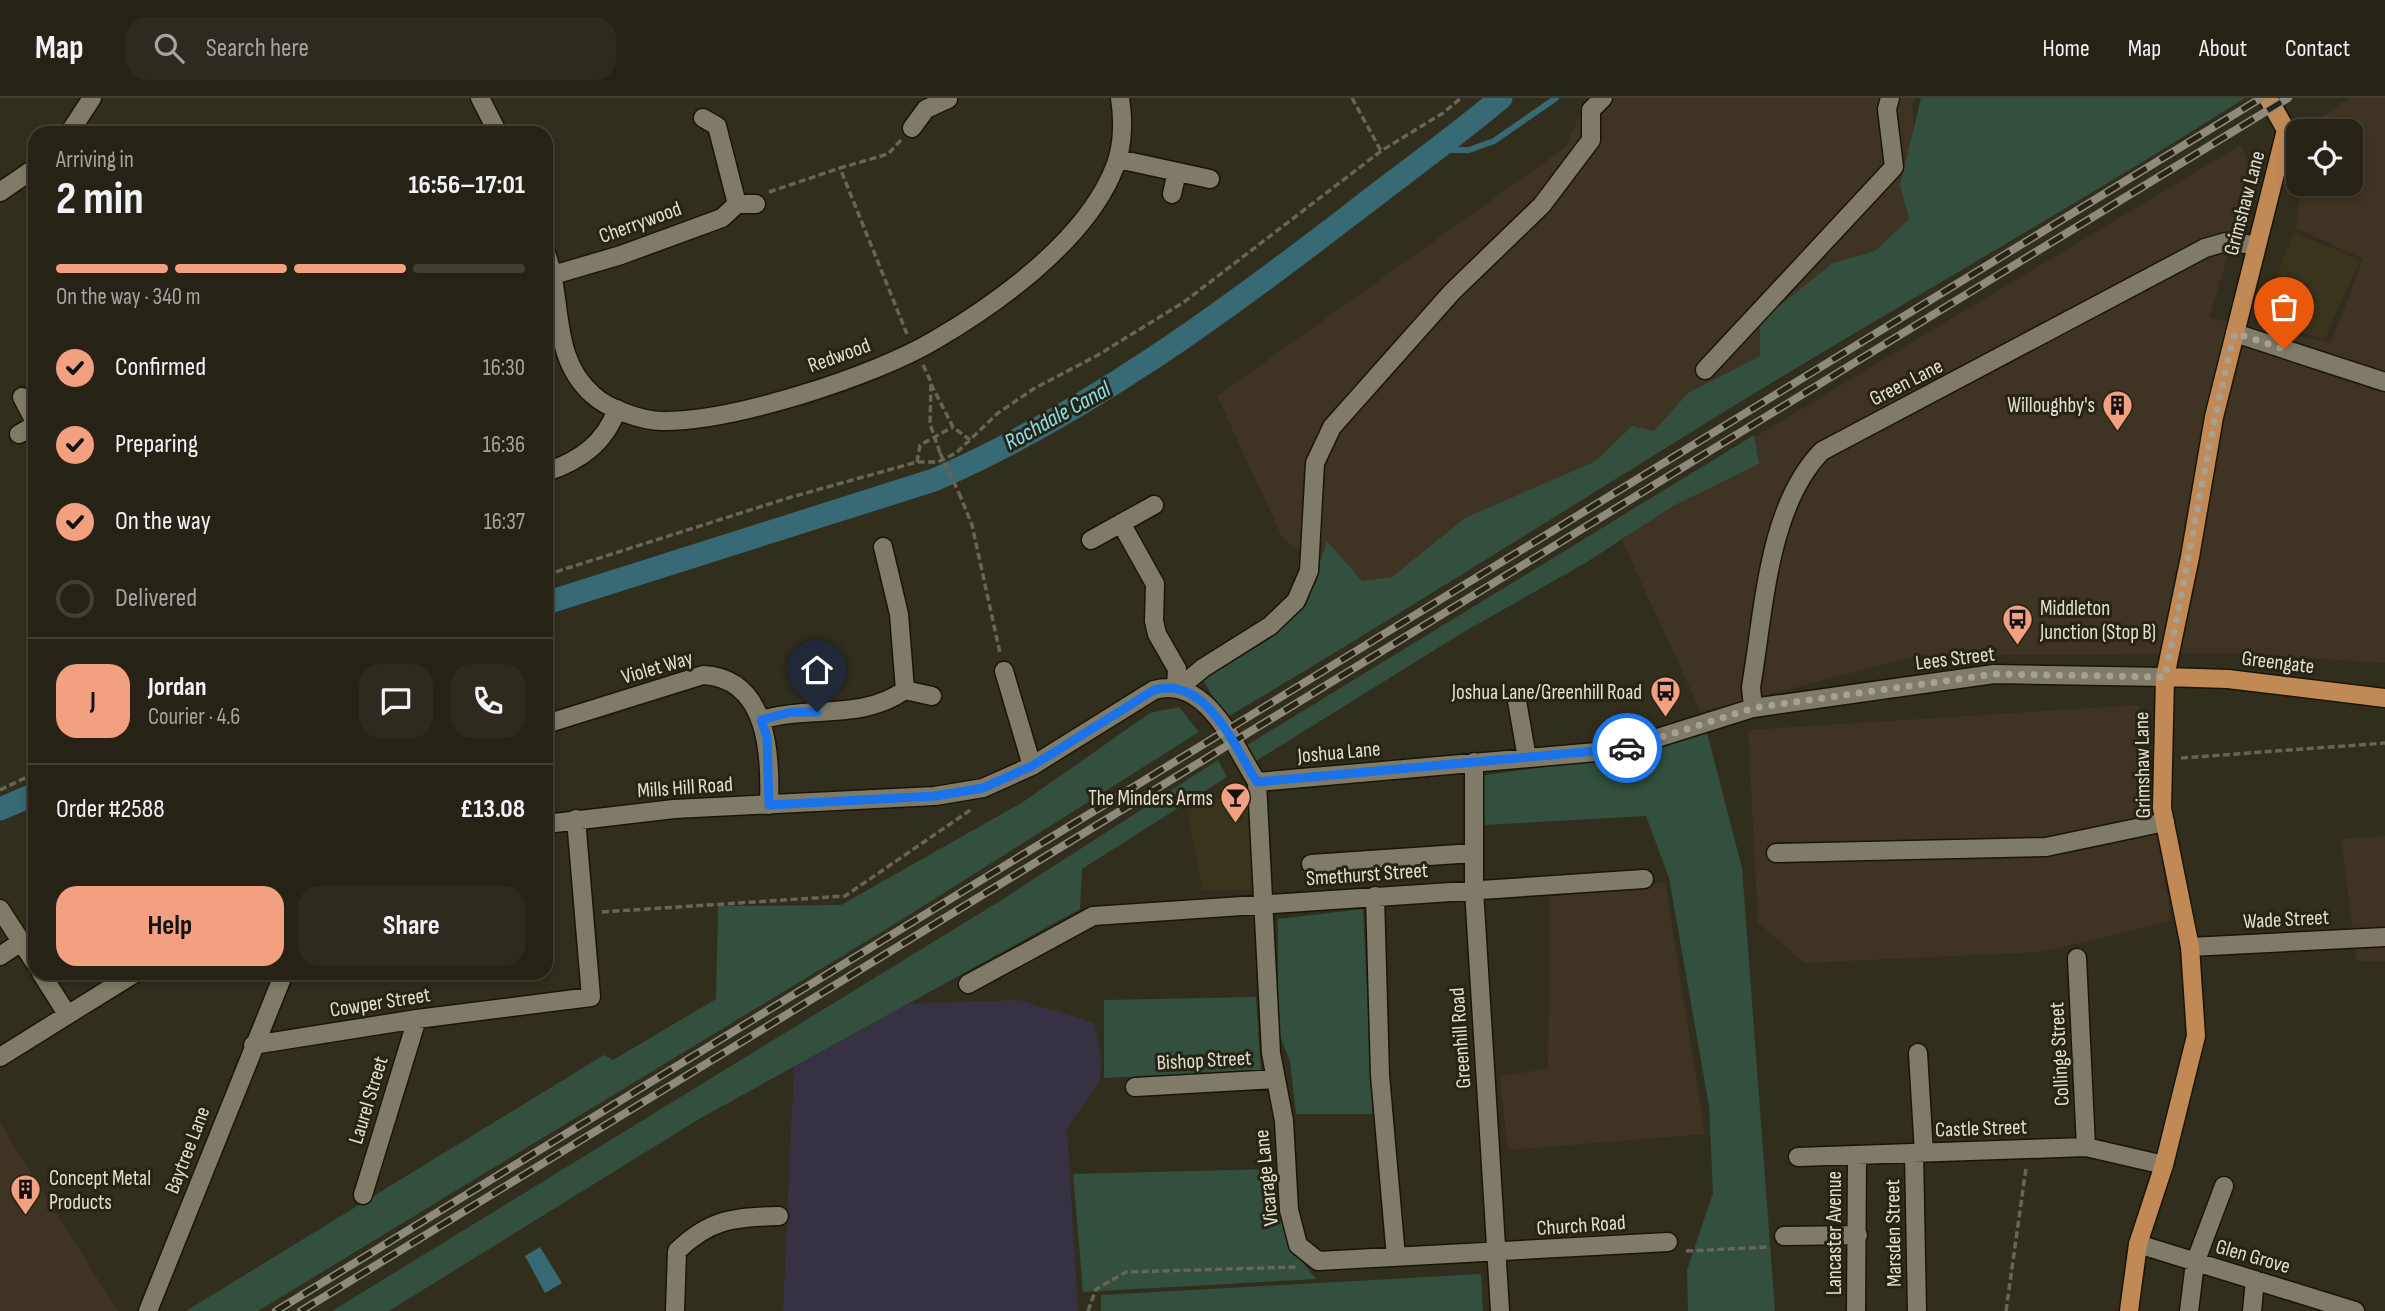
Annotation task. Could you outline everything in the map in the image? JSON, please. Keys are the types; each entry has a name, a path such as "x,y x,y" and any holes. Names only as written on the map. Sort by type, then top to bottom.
{"main road":[{"name":"Grimshaw Lane","path":"2129,1311 2137,1244 2164,1165 2196,1036 2190,947 2162,808 2165,677 2190,557 2214,417 2286,130 2268,98"},
{"name":"Greengate","path":"2165,677 2228,679 2385,698"}],"street":[{"path":"74,126 92,98"},
{"path":"480,98 494,126"},
{"name":"Redwood","path":"554,275 559,333 574,372 589,391 617,408 659,421 740,411 797,394 915,350 966,321 1038,265 1079,225 1096,202 1118,159 1120,98"},
{"path":"1177,687 1270,626 1296,601 1309,571 1315,463 1332,426 1452,292 1542,205 1591,140 1591,110 1603,98"},
{"path":"912,128 923,103 948,99"},
{"path":"1705,370 1894,167 1883,102"},
{"path":"703,118 717,126 737,204 756,204"},
{"path":"1118,159 1210,179"},
{"path":"1172,194 1177,172"},
{"path":"0,192 28,179"},
{"name":"Cherrywood","path":"554,275 722,218 737,204"},
{"name":"Green Lane","path":"1753,708 1751,687 1784,512 1809,464 1822,451 2205,248 2226,242 2255,245"},
{"path":"2235,333 2384,380"},
{"path":"22,397 28,409"},
{"path":"553,470 565,466 590,449 606,432 617,408"},
{"path":"19,435 28,429"},
{"path":"1091,540 1154,505"},
{"path":"1121,523 1154,584 1154,621 1157,634 1177,669 1177,687"},
{"path":"883,547 900,614 905,690"},
{"path":"1004,671 1032,766"},
{"name":"Lees Street","path":"1753,708 1994,674 2165,677"},
{"name":"Violet Way","path":"553,722 703,675 725,678 735,683 761,720 767,737 769,805"},
{"path":"995,785 1032,766 1154,690 1177,687 1188,690 1211,709 1257,782"},
{"path":"761,720 791,712 843,713 893,698 905,690 932,696"},
{"path":"1517,701 1527,758"},
{"name":"Joshua Lane","path":"1257,782 1619,750 1753,708"},
{"name":"Greenhill Road","path":"1474,762 1474,890 1500,1311"},
{"name":"Vicarage Lane","path":"1257,782 1271,1053 1284,1121 1289,1210 1298,1245 1318,1261"},
{"name":"Mills Hill Road","path":"553,823 674,808 935,796 995,785"},
{"path":"576,819 584,913"},
{"path":"1776,853 2046,847 2165,822"},
{"path":"1311,864 1474,853"},
{"name":"Smethurst Street","path":"968,984 1093,916 1644,879"},
{"path":"1374,896 1380,1075 1395,1257"},
{"path":"0,909 27,943 0,956"},
{"name":"Cowper Street","path":"253,1045 417,1019 591,997 584,913"},
{"name":"Wade Street","path":"2190,947 2385,937"},
{"name":"Collinge Street","path":"2077,958 2087,1147"},
{"path":"45,980 67,1014"},
{"path":"0,1057 123,980"},
{"path":"253,1045 281,980"},
{"name":"Laurel Street","path":"363,1195 417,1019"},
{"name":"Baytree Lane","path":"148,1311 253,1045"},
{"name":"Marsden Street","path":"1917,1311 1918,1053"},
{"name":"Bishop Street","path":"1135,1087 1276,1079"},
{"name":"Castle Street","path":"1798,1157 2087,1147 2164,1165"},
{"name":"Lancaster Avenue","path":"1856,1311 1857,1155"},
{"path":"2189,1311 2195,1263 2224,1186"},
{"path":"675,1311 677,1251 697,1232 742,1216 779,1216"},
{"path":"1784,1236 1858,1235"},
{"name":"Church Road","path":"1496,1253 1668,1242"},
{"name":"Glen Grove","path":"2137,1244 2355,1311"},
{"path":"1318,1261 1496,1253"},
{"path":"2252,1311 2255,1280"}],"path":[{"path":"1352,98 1381,151"},
{"path":"553,573 788,498 917,462 938,462 956,453 998,413 1035,388 1098,355 1184,302 1381,151 1443,113 1461,98"},
{"path":"756,204 765,193 888,154 912,128"},
{"path":"840,168 930,382 953,427 970,440"},
{"path":"930,382 930,424 972,525 1004,671"},
{"path":"917,462 920,445 953,427"},
{"path":"2163,759 2385,743"},
{"path":"0,790 28,776"},
{"path":"584,913 845,896 964,817 995,785"},
{"path":"2006,1311 2029,1149"},
{"path":"1685,1251 1764,1250"},
{"path":"1088,1311 1096,1289 1126,1272 1290,1268 1318,1261"}],"shaded area":[{"path":"1587,98 1915,98 1912,107 1932,266 1555,508 1365,598 1283,539 1217,396 1566,147"},
{"path":"2349,98 2385,98 2385,663 2231,653 1916,656 1701,712 1622,541 1715,461 2241,145 2252,175 2209,318 2331,343 2363,259 2296,228 2300,196 2363,196 2363,119 2319,119"},
{"path":"2293,232 2360,260 2324,340 2261,318"},
{"path":"2139,705 2171,921 2041,952 1804,963 1758,922 1748,730"},
{"path":"1250,798 1253,890 1202,890 1188,811 1209,800"},
{"path":"2385,836 2385,961 2357,961 2341,839"},
{"path":"1665,882 1705,1134 1508,1150 1500,1076 1548,1069 1550,897"},
{"path":"1019,1000 1094,1023 1101,1056 1100,1081 1067,1128 1078,1311 783,1311 794,1067 908,1004"},
{"name":"Concept Metal Products","path":"0,1123 118,1311 0,1311"}],"green space":[{"path":"1921,98 2245,98 2118,177 1732,407 1226,718 1200,675 1267,639 1308,598 1327,541 1362,581 1392,577 1465,518 1596,461 1632,426 1654,431 1688,393 1760,356 1760,321 1833,263 1875,251 1909,219 1900,185"},
{"path":"1754,435 1759,464 1673,506 1587,562 1462,633 1256,761 1244,747"},
{"path":"1179,707 1199,732 893,925 258,1311 186,1311 604,1055 613,1060 716,999 718,906 841,905 1023,802 1150,713"},
{"path":"1706,729 1742,868 1775,1311 1688,1311 1687,1270 1713,1193 1709,1106 1669,878 1646,816 1485,825 1479,776 1652,752"},
{"path":"1218,760 1227,777 1082,869 1080,909 699,1119 389,1311 332,1311 995,904"},
{"path":"1363,909 1373,1114 1296,1114 1290,1061 1278,1032 1278,919"},
{"path":"1256,997 1261,1071 1104,1078 1104,1000"},
{"path":"1274,1169 1279,1200 1291,1241 1316,1279 1083,1292 1073,1174"},
{"path":"1481,1274 1483,1311 1101,1311 1101,1295"}],"water":[{"path":"540,1247 562,1283 545,1293 525,1256"}],"waterway":[{"name":"Rochdale Canal","path":"553,601 934,480 990,454 1098,394 1201,325 1301,252 1501,98"},
{"path":"1435,150 1469,150 1494,141 1556,98"},
{"name":"Rochdale Canal","path":"0,809 28,797"}],"railway":[{"path":"276,1311 2261,98"},
{"path":"301,1311 2288,98"}],"way so far":[{"path":"1627,748 1753,708 1994,674 2165,677 2190,557 2214,417 2235,333 2284,349"}],"place":[{"name":"Willoughby's","path":"2118,432"},
{"name":"Middleton Junction (Stop B)","path":"2017,647"},
{"name":"Joshua Lane/Greenhill Road","path":"1665,719"},
{"name":"The Minders Arms","path":"1236,825"},
{"name":"Concept Metal Products","path":"26,1217"}],"route":[{"path":"817,712 791,712 761,720 767,737 769,805 935,796 983,788 1032,766 1154,690 1166,687 1188,690 1211,709 1257,782 1627,748"}]}
